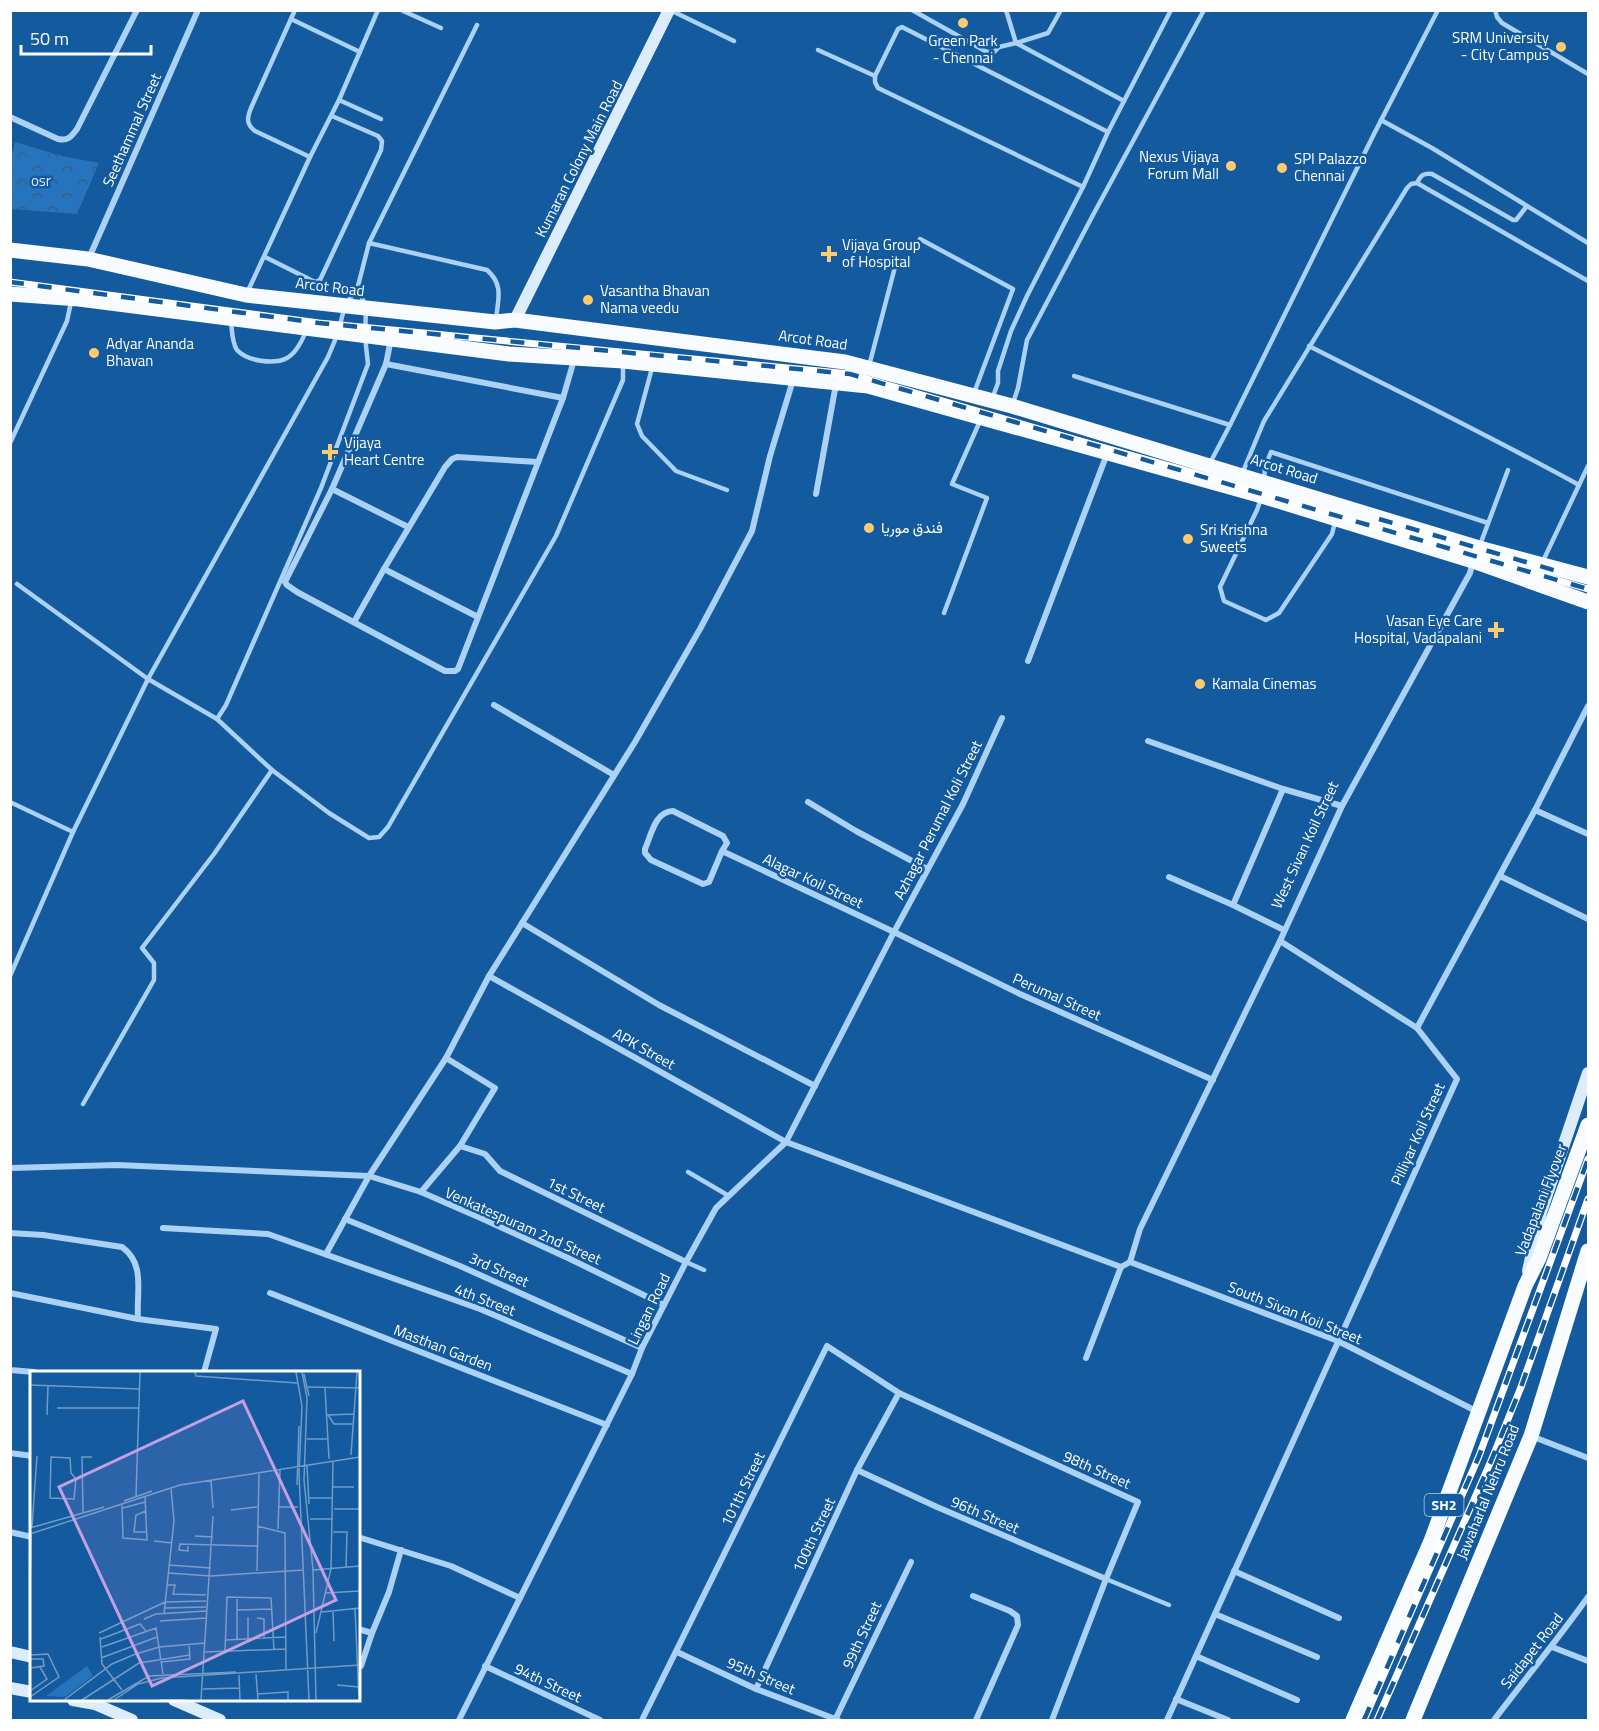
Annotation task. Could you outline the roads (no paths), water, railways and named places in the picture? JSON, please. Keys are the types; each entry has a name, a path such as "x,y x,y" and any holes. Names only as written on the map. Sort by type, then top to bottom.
{"main road":[{"name":"Arcot Road","path":"10,250 88,259 246,295 495,322 515,320 844,362 991,400 1234,472 1263,489 1336,520 1401,532"},
{"name":"Arcot Road","path":"10,294 71,299 509,354 623,361 868,386 1222,485 1263,489 1476,554 1541,564 1588,577"},
{"path":"1222,485 1234,472"},
{"path":"1476,554 1533,583 1588,602"},
{"name":"Vadapalani Flyover","path":"1525,1286 1539,1258 1588,1125"},
{"path":"1585,1274 1588,1251"},
{"name":"Jawaharlal Nehru Road","path":"1413,1720 1532,1436 1572,1304 1585,1274"},
{"name":"SH2","path":"1353,1720 1431,1540 1525,1286"}],"street":[{"path":"10,117 58,140 70,139 137,10"},
{"name":"Seethammal Street","path":"88,259 198,10"},
{"name":"Kumaran Colony Main Road","path":"515,320 670,10"},
{"path":"391,339 386,364 332,489 285,582 297,592 445,671 458,669 570,381 574,359"},
{"path":"386,364 563,398"},
{"path":"326,1254 369,1176 446,1058 489,976 635,742 700,629 752,531 770,456 793,380"},
{"path":"816,494 836,384"},
{"path":"1028,661 1107,454"},
{"path":"354,622 408,527 440,474 452,459 457,457 538,462"},
{"path":"332,489 408,527"},
{"name":"West Sivan Koil Street","path":"1130,1262 1140,1229 1280,941 1342,806 1470,573 1476,554"},
{"path":"384,569 478,617"},
{"path":"494,705 614,775"},
{"path":"1417,1028 1500,876 1588,706"},
{"name":"Azhagar Perumal Koli Street","path":"894,932 963,804 1002,718"},
{"path":"1148,741 1283,789 1342,806"},
{"path":"1233,905 1283,789"},
{"path":"808,802 927,869"},
{"path":"1535,810 1588,834"},
{"path":"668,811 673,811 723,836 727,843 723,851 709,882 703,884 651,860 645,853 660,816 668,811"},
{"name":"Alagar Koil Street","path":"723,851 894,932"},
{"path":"1500,876 1588,919"},
{"path":"1169,877 1284,930"},
{"path":"522,922 659,1005 815,1086"},
{"name":"Perumal Street","path":"894,932 1020,994 1213,1080"},
{"name":"Lingan Road","path":"459,1720 686,1262 716,1208 786,1142 894,932"},
{"name":"Pilliyar Koil Street","path":"1280,941 1417,1028 1456,1079 1338,1341"},
{"name":"APK Street","path":"489,976 786,1142 1121,1267"},
{"path":"421,1192 460,1146 495,1088 446,1058"},
{"path":"1525,1286 1541,1212 1588,1073"},
{"name":"1st Street","path":"460,1146 485,1154 500,1171 686,1262"},
{"name":"Venkatespuram 2nd Street","path":"10,1168 117,1165 369,1176 421,1192 568,1258 664,1305"},
{"name":"3rd Street","path":"345,1219 460,1266 642,1348"},
{"name":"4th Street","path":"163,1228 268,1234 480,1309 632,1374"},
{"path":"10,1233 43,1235 122,1247 130,1252 137,1263 138,1319"},
{"path":"1086,1358 1121,1267 1130,1262"},
{"name":"South Sivan Koil Street","path":"1130,1262 1338,1341 1478,1412"},
{"path":"10,1293 138,1319 216,1329 204,1371"},
{"name":"Masthan Garden","path":"270,1293 607,1425"},
{"path":"1167,1720 1338,1341"},
{"name":"101th Street","path":"642,1720 827,1346 899,1393"},
{"path":"10,1370 30,1372"},
{"name":"100th Street","path":"756,1689 857,1470 899,1393"},
{"name":"98th Street","path":"899,1393 1138,1502 1106,1579 1053,1720"},
{"path":"1532,1436 1588,1458"},
{"path":"10,1453 30,1456"},
{"name":"96th Street","path":"857,1470 937,1507 1106,1579"},
{"path":"10,1532 30,1537"},
{"path":"360,1538 451,1566 520,1598"},
{"path":"360,1666 389,1592 401,1550"},
{"name":"99th Street","path":"837,1720 911,1562"},
{"path":"1234,1571 1339,1618"},
{"path":"973,1596 1010,1611 1017,1616 1018,1625 976,1720"},
{"name":"Saidapet Road","path":"1494,1720 1588,1597"},
{"path":"1215,1614 1317,1657"},
{"path":"360,1630 372,1633"},
{"path":"1552,1647 1588,1661"},
{"path":"10,1652 30,1657"},
{"name":"95th Street","path":"677,1652 756,1689 837,1720"},
{"path":"1196,1656 1297,1700"},
{"name":"94th Street","path":"485,1666 600,1720"},
{"path":"10,1688 30,1692"},
{"path":"1176,1699 1228,1720"},
{"path":"78,1701 95,1704 132,1720"},
{"path":"176,1701 220,1720"}],"lane":[{"path":"295,10 251,108 248,120 249,126 255,131 310,157"},
{"path":"246,295 310,157 332,116 378,10"},
{"path":"401,10 441,28"},
{"path":"670,10 734,41"},
{"path":"912,10 987,52 994,52 999,47 1048,33 1060,10"},
{"path":"1006,10 1016,43 1124,102"},
{"path":"991,400 998,383 998,372 1011,331 1027,296 1171,10"},
{"path":"1012,406 1018,388 1027,340 1204,10"},
{"path":"1209,465 1438,10"},
{"path":"1495,10 1502,23 1588,74"},
{"path":"291,19 360,52"},
{"path":"10,976 73,832 148,679 328,357 338,333 345,306 358,285 369,243 477,25"},
{"path":"1083,187 878,88 875,76 898,29 902,27 1108,132"},
{"path":"818,50 875,76"},
{"path":"339,100 381,119"},
{"path":"265,257 315,282 320,280 381,150 382,141 378,136 332,116"},
{"path":"1381,120 1432,148 1588,243"},
{"path":"1417,183 1421,175 1432,174 1513,220 1519,217 1527,206"},
{"path":"1234,472 1309,345 1411,184 1417,183 1588,281"},
{"path":"920,238 1013,289 973,395"},
{"path":"369,243 487,270 494,276 500,291 495,322"},
{"path":"868,368 895,267"},
{"path":"217,720 226,705 321,488 368,364 365,337 366,309 358,285"},
{"path":"10,443 67,321 71,299"},
{"path":"231,319 232,336 237,349 246,356 259,360 285,359 293,353 307,329"},
{"path":"1309,345 1516,450 1579,485"},
{"path":"16,584 148,679 217,720 272,770 329,813 369,838 379,837 388,827 556,536 623,380 623,361"},
{"path":"652,365 637,424 642,436 676,471 727,490"},
{"path":"1074,376 1230,425"},
{"path":"944,613 987,498 952,484 981,419"},
{"path":"1336,520 1332,534 1279,613 1266,620 1224,601 1220,586 1257,510 1263,489 1265,467 1271,452 1488,523"},
{"path":"1533,583 1588,466"},
{"path":"1476,554 1508,470"},
{"path":"83,1104 154,980 154,963 142,948 214,854 272,770"},
{"path":"10,802 73,832"},
{"path":"688,1172 729,1196"},
{"path":"686,1262 704,1270"},
{"path":"1106,1579 1169,1605"}],"railway":[{"path":"10,282 319,323 850,374 1588,589"},
{"path":"1379,519 1560,572"},
{"path":"1364,1720 1479,1456 1588,1159"},
{"path":"1377,1720 1491,1461 1521,1387 1588,1199"}],"place":[{"name":"Green Park - Chennai","path":"963,23"},
{"name":"SRM University - City Campus","path":"1561,47"},
{"name":"Nexus Vijaya Forum Mall","path":"1231,166"},
{"name":"SPI Palazzo Chennai","path":"1282,168"},
{"name":"Vijaya Group of Hospital","path":"829,254"},
{"name":"Vasantha Bhavan Nama veedu","path":"588,300"},
{"name":"Adyar Ananda Bhavan","path":"94,353"},
{"name":"Vijaya Heart Centre","path":"330,452"},
{"name":"فندق موريا","path":"869,528"},
{"name":"Sri Krishna Sweets","path":"1188,539"},
{"name":"Vasan Eye Care Hospital, Vadapalani","path":"1496,630"},
{"name":"Kamala Cinemas","path":"1200,684"}],"park label":[{"name":"osr","path":"41,181"}]}
